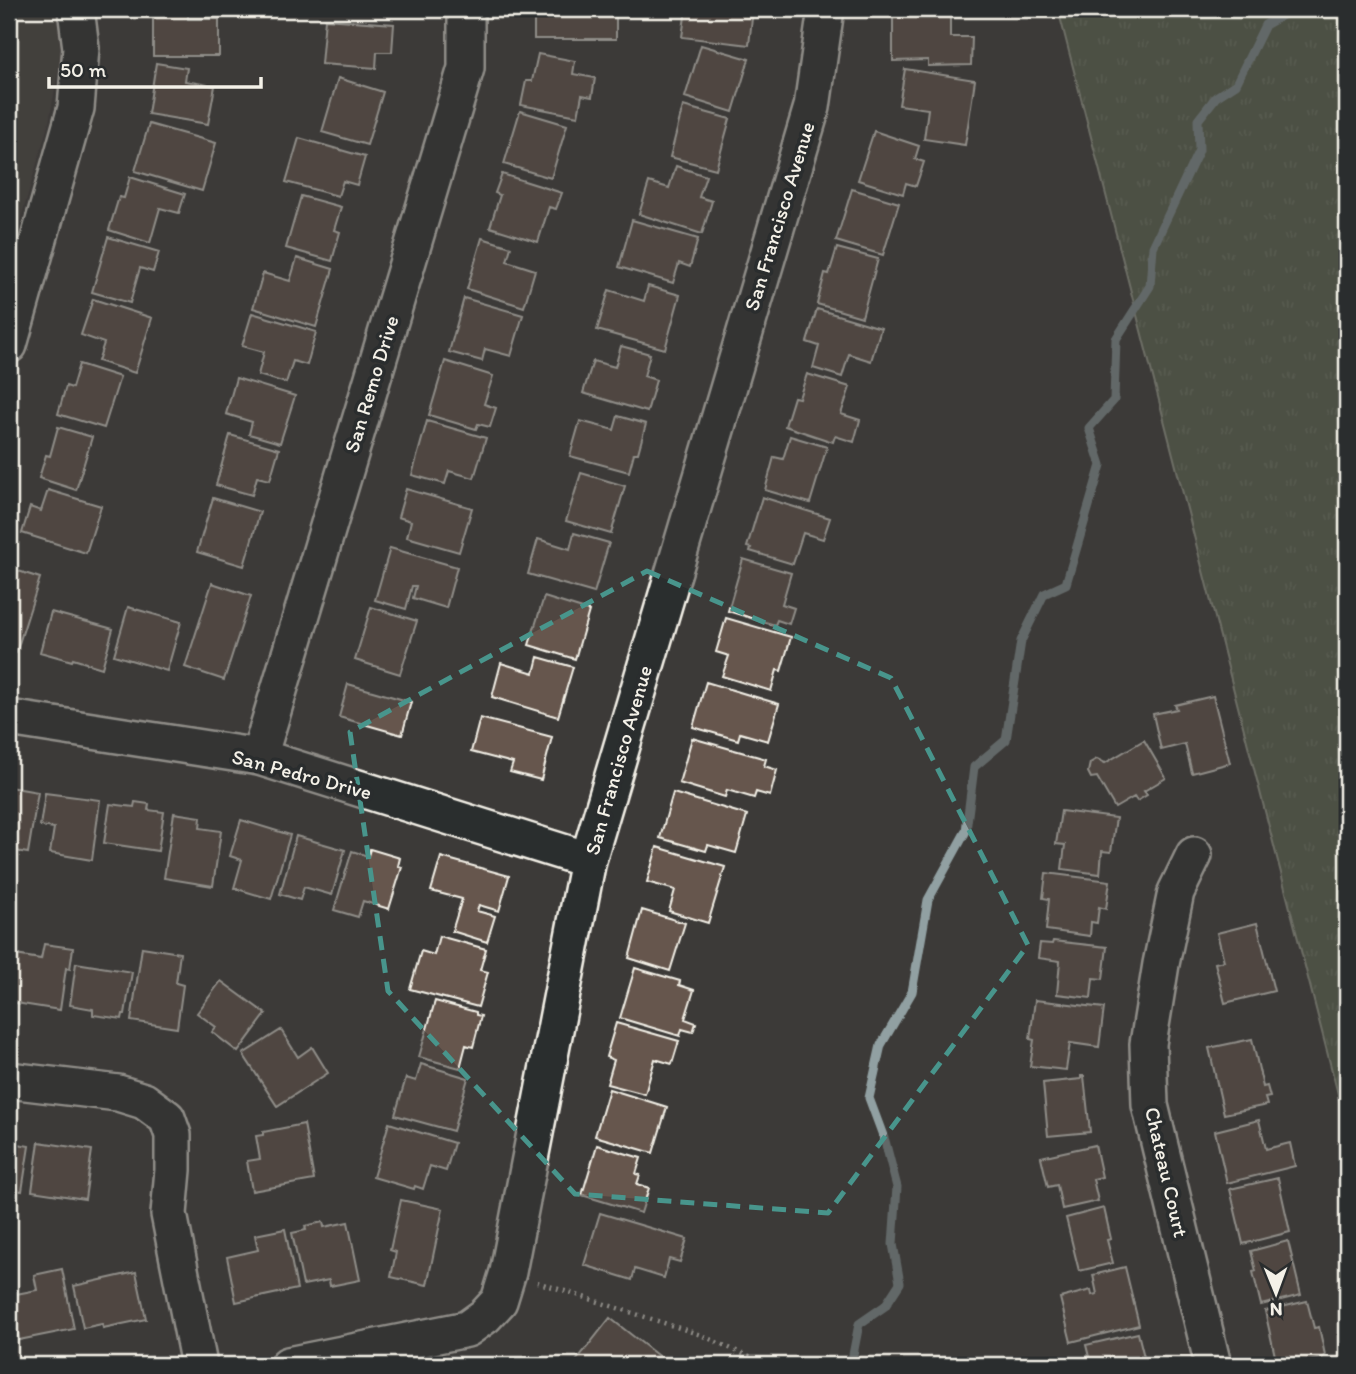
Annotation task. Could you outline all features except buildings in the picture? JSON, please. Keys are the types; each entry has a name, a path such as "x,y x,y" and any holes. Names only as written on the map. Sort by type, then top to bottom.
{"street":[{"path":"9,345 76,108 82,47 76,9"},
{"name":"San Remo Drive","path":"259,757 466,68 466,9"},
{"name":"San Francisco Avenue","path":"288,1365 467,1329 499,1301 508,1272 588,860 812,107 825,9"},
{"name":"San Pedro Drive","path":"9,718 259,757 588,860"},
{"name":"Chateau Court","path":"1194,855 1176,892 1161,964 1149,1044 1150,1105 1213,1365"},
{"path":"9,1080 118,1093 145,1101 167,1118 173,1135 169,1214 200,1365"}],"path":[{"path":"508,1272 701,1335 762,1365"}],"highlighted area":[{"path":"647,571 891,678 1028,945 828,1213 575,1194 388,991 350,732"}],"shaded area":[{"path":"9,9 57,9 61,55 49,122 9,259"}],"green space":[{"path":"1058,9 1347,9 1347,1129"}],"waterway":[{"path":"851,1365 859,1324 885,1306 900,1283 893,1244 897,1187 885,1141 869,1098 881,1045 912,992 928,900 966,831 974,767 1006,740 1021,641 1044,594 1066,584 1101,465 1089,428 1114,400 1116,339 1150,286 1153,247 1199,150 1198,120 1216,97 1236,84 1265,25 1289,9"}]}
